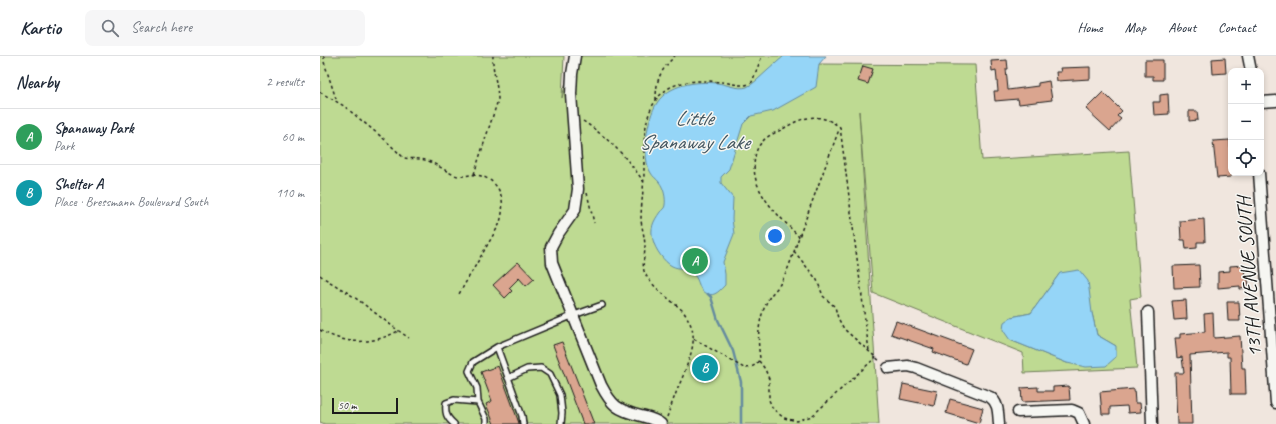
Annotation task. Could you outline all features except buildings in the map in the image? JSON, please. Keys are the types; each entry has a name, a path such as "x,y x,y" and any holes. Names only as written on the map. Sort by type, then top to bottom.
{"street":[{"path":"575,56 570,94 578,189 575,210 554,240 551,254 552,263 574,315 600,385 611,402 616,407 625,411 664,421"},
{"path":"1248,56 1250,68"},
{"path":"1264,102 1276,101"},
{"name":"13TH AVENUE SOUTH","path":"1259,176 1274,357 1276,403"},
{"path":"1148,312 1152,424"},
{"path":"888,368 908,366 916,368 990,397 995,402 998,410 999,424"},
{"path":"1018,412 1072,410 1079,413 1084,424"}],"lane":[{"path":"486,424 486,419 478,402 478,388 469,371 473,362 497,347 602,305"},
{"path":"497,347 522,416 523,424"},
{"path":"508,378 527,369 541,368 550,374 560,395 562,413 561,424"},
{"path":"454,424 447,418 445,410 446,403 454,400 478,402"}],"path":[{"path":"324,56 324,62 336,102"},
{"path":"474,174 498,100 498,88 492,67 493,56"},
{"path":"656,100 656,84 659,77 666,65 675,56"},
{"path":"664,421 692,354 694,339 692,326 686,315 650,282 644,271 643,262 645,248 641,220 645,135 650,112 656,100 670,88 686,83 718,81 743,86 748,85 752,82 762,56"},
{"path":"320,92 336,102 384,139 404,158 425,160 456,175 465,177 474,174 487,179 500,191 503,214 499,225 459,294"},
{"path":"799,237 765,200 755,176 754,164 757,152 763,141 798,120 811,117 823,118 840,127 870,351"},
{"path":"580,120 598,132 617,149 627,159 643,181"},
{"path":"694,339 744,368 751,367 758,361 760,358 758,338 761,317 769,299 781,283 840,127"},
{"path":"794,251 817,280 824,296 835,307 838,318 844,328 888,368"},
{"path":"320,275 330,283 348,293 409,338"},
{"path":"320,330 345,340 367,342 385,338 398,331"},
{"path":"758,361 765,369 769,379 768,395 773,409 784,418 798,421 812,416 876,357"}],"green space":[{"path":"320,56 564,56 562,98 572,56 810,56 819,64 975,65 982,160 1129,151 1141,297 1130,299 1137,368 1024,373 1023,353 873,293 859,111 879,424 325,424 320,422","holes":["1060,273 1092,313 1097,335 1116,346 1067,363 1010,340 1011,317 1031,313"]}],"water":[{"name":"Little Spanaway Lake","path":"784,56 826,56 819,64 816,87 773,111 751,116 743,124 729,169 721,177 721,183 733,198 732,219 734,234 723,262 725,285 715,294 710,295 702,291 696,277 691,272 686,269 672,266 666,262 654,244 652,236 653,225 665,205 665,199 662,187 651,173 646,158 646,138 650,118 653,109 662,97 676,88 692,83 721,84 740,88 747,87"},
{"path":"1079,270 1088,281 1092,313 1097,335 1116,346 1116,357 1106,366 1086,367 1067,363 1010,340 1003,330 1004,322 1011,317 1031,313 1060,273"}],"waterway":[{"path":"708,294 711,297 718,320 733,351 741,382 741,424"}],"place":[{"name":"Spanaway Park","path":"695,261"},
{"name":"Shelter A","path":"705,368"}]}
